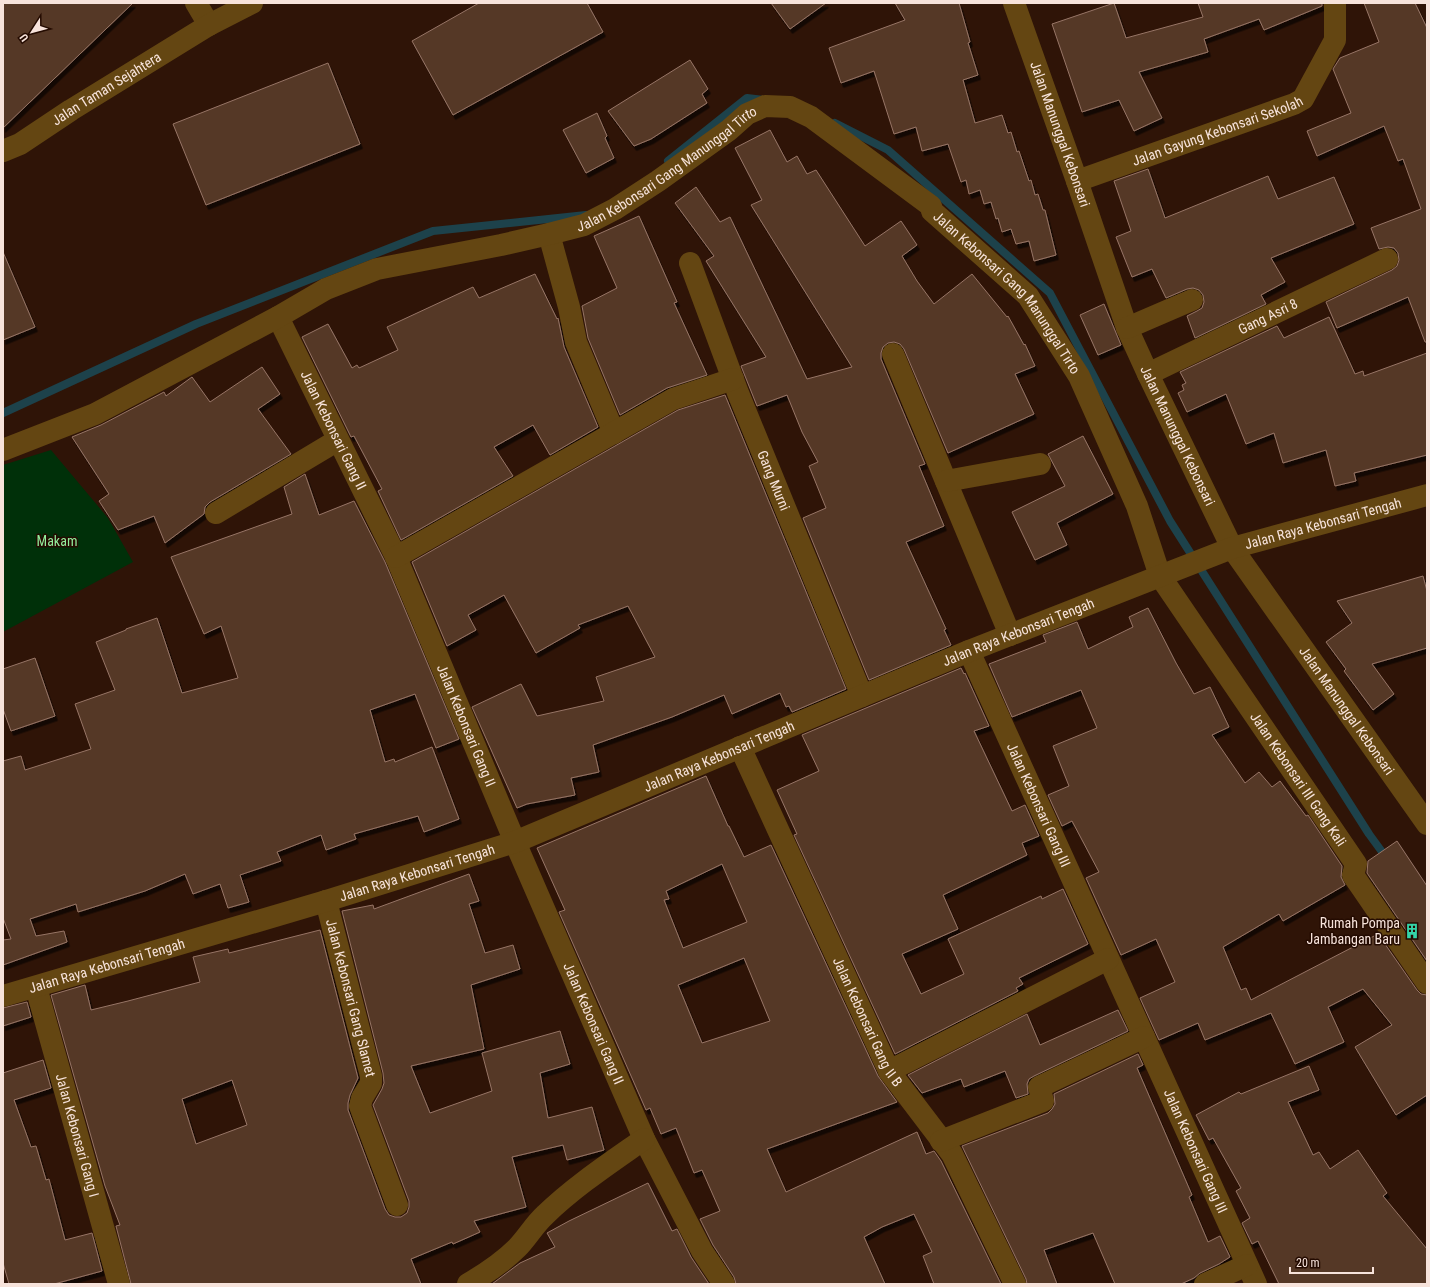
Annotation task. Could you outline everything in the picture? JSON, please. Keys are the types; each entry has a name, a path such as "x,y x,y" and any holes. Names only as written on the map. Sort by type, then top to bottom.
{"street":[{"path":"196,3 209,24"},
{"name":"Jalan Taman Sejahtera","path":"3,151 20,144 71,110 209,24 252,3"},
{"name":"Jalan Manunggal Kebonsari","path":"1014,3 1127,328 1232,548 1427,824"},
{"name":"Jalan Gayung Kebonsari Sekolah","path":"1077,181 1294,104 1303,99 1335,40 1335,3"},
{"name":"Jalan Kebonsari Gang Manunggal Tirto","path":"3,450 95,414 278,317 326,288 377,269 550,234 584,225 615,209 658,181 729,130 747,114 765,106 790,107 811,117 931,206 932,211 1028,296 1079,376 1166,573"},
{"path":"550,234 569,307 576,342 614,433"},
{"name":"Gang Asri 8","path":"1148,374 1387,259"},
{"name":"Gang Murni","path":"690,264 733,380 862,696"},
{"path":"1127,328 1192,300"},
{"name":"Jalan Kebonsari Gang II","path":"278,317 396,557 515,842 644,1140 719,1282"},
{"path":"893,354 1010,635"},
{"path":"396,557 672,399 733,380"},
{"path":"216,513 338,440"},
{"path":"946,481 1040,464"},
{"name":"Jalan Raya Kebonsari Tengah","path":"3,996 326,901 515,842 969,651 1166,573 1232,548 1427,495"},
{"name":"Jalan Kebonsari III Gang Kali","path":"1166,573 1356,864 1353,875 1427,983"},
{"name":"Jalan Kebonsari Gang III","path":"969,651 1251,1275 1205,1284"},
{"name":"Jalan Kebonsari Gang II B","path":"740,747 889,1071 952,1154 1015,1284"},
{"name":"Jalan Kebonsari Gang Slamet","path":"326,901 371,1076 371,1083 362,1098 360,1106 397,1205"},
{"path":"889,1071 1108,959"},
{"name":"Jalan Kebonsari Gang I","path":"36,987 119,1284"},
{"path":"941,1141 1043,1101 1039,1087 1144,1037"},
{"path":"479,1281 512,1253 537,1223 572,1192 600,1169 644,1140"}],"green space":[{"name":"Makam","path":"51,450 108,518 133,562 3,632 3,465"}],"building":[{"path":"3,3 133,3 3,128"},
{"path":"479,3 587,3 603,32 453,115 412,41"},
{"path":"771,3 826,3 790,29"},
{"path":"895,3 959,3 970,42 968,43 978,75 963,80 975,123 1002,115 1008,133 1011,132 1017,152 1019,151 1029,181 1031,180 1035,195 1038,194 1043,210 1045,210 1056,255 1034,261 1029,241 1016,244 1011,229 1002,232 991,202 984,204 980,190 969,194 966,180 961,182 948,144 922,151 916,127 894,134 874,71 841,83 829,48 905,20"},
{"path":"1114,3 1126,38 1203,17 1198,3 1322,3 1322,6 1264,30 1259,19 1204,39 1208,52 1139,72 1162,118 1134,131 1119,100 1082,112 1052,24"},
{"path":"1364,3 1415,3 1427,28 1427,342 1425,342 1408,297 1337,328 1326,302 1392,270 1397,266 1399,260 1398,253 1394,248 1388,247 1379,249 1371,228 1421,209 1403,159 1398,161 1384,126 1317,156 1307,131 1351,113 1333,69 1340,58 1379,42"},
{"path":"690,60 708,89 702,94 707,103 651,139 634,146 608,111"},
{"path":"328,63 360,144 206,205 173,124"},
{"path":"597,113 607,136 605,138 614,158 586,173 563,130"},
{"path":"770,130 787,162 797,156 807,174 816,170 865,246 901,221 917,245 902,256 917,281 934,304 972,274 1007,317 1008,316 1024,345 1025,344 1035,366 1015,374 1034,414 948,453 904,349 900,344 894,342 888,343 883,347 881,359 925,464 919,466 944,526 906,542 946,629 944,630 951,645 869,680 803,518 826,508 809,466 818,462 802,432 787,395 757,406 741,366 766,357 706,261 714,256 675,203 696,187 720,222 730,217 807,379 852,367 751,205 762,200 735,148"},
{"path":"1148,169 1165,218 1268,176 1278,199 1334,177 1354,224 1271,258 1285,282 1261,295 1266,304 1195,338 1187,316 1202,308 1204,302 1203,295 1199,290 1193,288 1166,298 1152,269 1132,277 1116,237 1131,231 1114,181"},
{"path":"639,216 677,302 674,303 707,375 667,388 620,415 588,338 582,306 617,288 594,236"},
{"path":"3,252 35,327 3,340"},
{"path":"535,274 557,319 558,318 564,347 598,427 550,455 533,425 494,447 513,476 401,540 378,491 382,489 354,436 351,437 302,337 328,324 352,368 357,365 359,368 398,350 387,327 473,287 479,298"},
{"path":"1104,304 1121,345 1098,355 1080,315"},
{"path":"1329,317 1355,374 1363,371 1364,376 1427,353 1427,455 1354,473 1356,481 1335,486 1326,450 1283,463 1274,433 1246,444 1226,394 1187,412 1178,393 1184,390 1182,385 1186,383 1180,372 1277,326 1284,338"},
{"path":"262,367 280,394 258,409 291,454 210,502 205,507 204,514 165,543 154,516 118,530 99,501 109,494 72,437 101,425 164,392 166,396 192,377 210,402"},
{"path":"725,395 846,689 792,712 789,706 786,707 780,693 732,714 724,695 672,717 593,745 599,772 571,778 575,795 527,804 517,808 472,707 521,684 537,716 604,701 596,677 655,657 628,606 578,625 580,628 536,653 504,595 468,615 476,630 447,646 412,562 678,410"},
{"path":"1083,436 1113,494 1057,523 1067,545 1035,560 1012,512 1065,486 1048,454"},
{"path":"305,474 319,515 354,501 385,562 459,739 436,748 415,694 370,710 385,762 394,759 395,762 432,747 459,819 424,832 418,816 354,834 356,839 326,850 321,835 277,852 281,861 240,875 249,902 228,908 220,884 193,894 185,874 145,891 78,912 76,904 30,919 36,936 64,931 67,942 3,965 3,940 11,939 3,918 3,761 21,756 25,770 91,749 75,704 115,690 96,642 157,618 182,693 238,678 221,626 204,634 171,557 292,514 284,487"},
{"path":"1423,576 1427,591 1427,648 1372,664 1394,694 1373,710 1344,671 1346,669 1326,642 1352,623 1337,601"},
{"path":"1148,608 1176,663 1194,694 1210,687 1229,727 1212,735 1245,783 1259,772 1272,787 1280,781 1306,816 1308,815 1342,866 1341,877 1345,885 1283,921 1279,914 1223,947 1241,990 1246,988 1251,1000 1378,934 1417,990 1421,994 1427,995 1427,1095 1396,1115 1355,1047 1392,1025 1363,989 1328,1007 1344,1042 1295,1064 1271,1013 1205,1040 1198,1023 1159,1040 1140,998 1175,982 1156,939 1121,955 1086,878 1099,872 1072,821 1062,826 1048,795 1069,786 1053,746 1097,728 1081,690 1012,717 989,664 1046,642 1043,635 1077,622 1088,649 1133,627 1129,617"},
{"path":"35,658 55,716 11,731 3,709 3,669"},
{"path":"961,668 964,674 965,673 989,726 974,731 1012,811 1025,805 1039,836 1022,843 1027,855 943,895 958,929 902,954 921,994 964,974 948,939 1041,896 1042,899 1063,889 1088,944 1019,978 1023,984 1016,988 1018,991 895,1054 794,835 797,834 777,790 819,771 802,735"},
{"path":"706,776 728,826 744,857 771,845 878,1076 897,1102 767,1149 786,1192 917,1132 926,1154 934,1151 941,1161 1001,1284 934,1284 923,1256 932,1252 914,1214 882,1227 864,1237 885,1284 736,1284 734,1277 713,1245 700,1219 720,1211 702,1170 694,1173 676,1128 661,1134 650,1108 646,1110 559,912 565,910 537,848","holes":["722,864 747,922 683,948 664,900 669,899 666,891","744,958 770,1021 702,1043 678,985"]},
{"name":"Rumah Pompa Jambangan Baru","path":"1397,841 1427,886 1427,961 1367,873 1368,861"},
{"path":"469,874 479,901 469,904 485,953 513,945 520,969 471,985 484,1049 411,1066 430,1113 492,1091 482,1053 560,1031 570,1064 540,1073 548,1118 592,1107 604,1150 567,1160 563,1145 512,1157 526,1207 474,1221 480,1232 453,1244 452,1242 411,1259 421,1284 131,1284 116,1226 120,1225 105,1186 51,995 85,985 91,1010 200,982 193,957 228,949 229,953 320,930 358,1078 350,1095 348,1110 385,1209 389,1215 401,1217 407,1213 409,1201 373,1105 384,1083 383,1073 342,911 373,905 374,909","holes":["232,1080 247,1125 196,1144 182,1099"]},
{"path":"27,1002 31,1017 3,1026 3,1008"},
{"path":"1118,1010 1128,1031 1034,1076 1029,1079 1027,1084 1028,1094 1016,1098 1005,1071 964,1087 961,1079 922,1093 908,1075 1027,1014 1040,1045"},
{"path":"1138,1054 1143,1065 1137,1068 1192,1195 1189,1197 1208,1242 1220,1236 1230,1257 1181,1284 1115,1284 1093,1233 1044,1250 1057,1284 1027,1284 1026,1279 962,1146 1048,1113 1055,1104 1054,1094"},
{"path":"43,1060 51,1088 14,1100 31,1147 36,1146 46,1180 49,1179 65,1240 92,1233 102,1271 54,1284 9,1284 3,1263 3,1073"},
{"path":"1309,1066 1319,1090 1288,1102 1313,1155 1319,1152 1330,1169 1358,1150 1387,1193 1383,1196 1427,1249 1427,1284 1279,1284 1258,1241 1252,1244 1242,1223 1250,1218 1236,1191 1241,1188 1213,1138 1209,1140 1196,1115 1239,1092 1241,1094"},
{"path":"648,1183 672,1231 677,1229 691,1257 709,1284 492,1284 520,1263 555,1247 547,1233"}],"waterway":[{"path":"668,161 747,98 764,100"},
{"path":"835,123 888,150 1050,293 1170,521 1369,834 1388,860"},
{"path":"3,413 196,324 433,231 586,215"}],"place":[{"name":"Rumah Pompa Jambangan Baru","path":"1412,931"}]}
